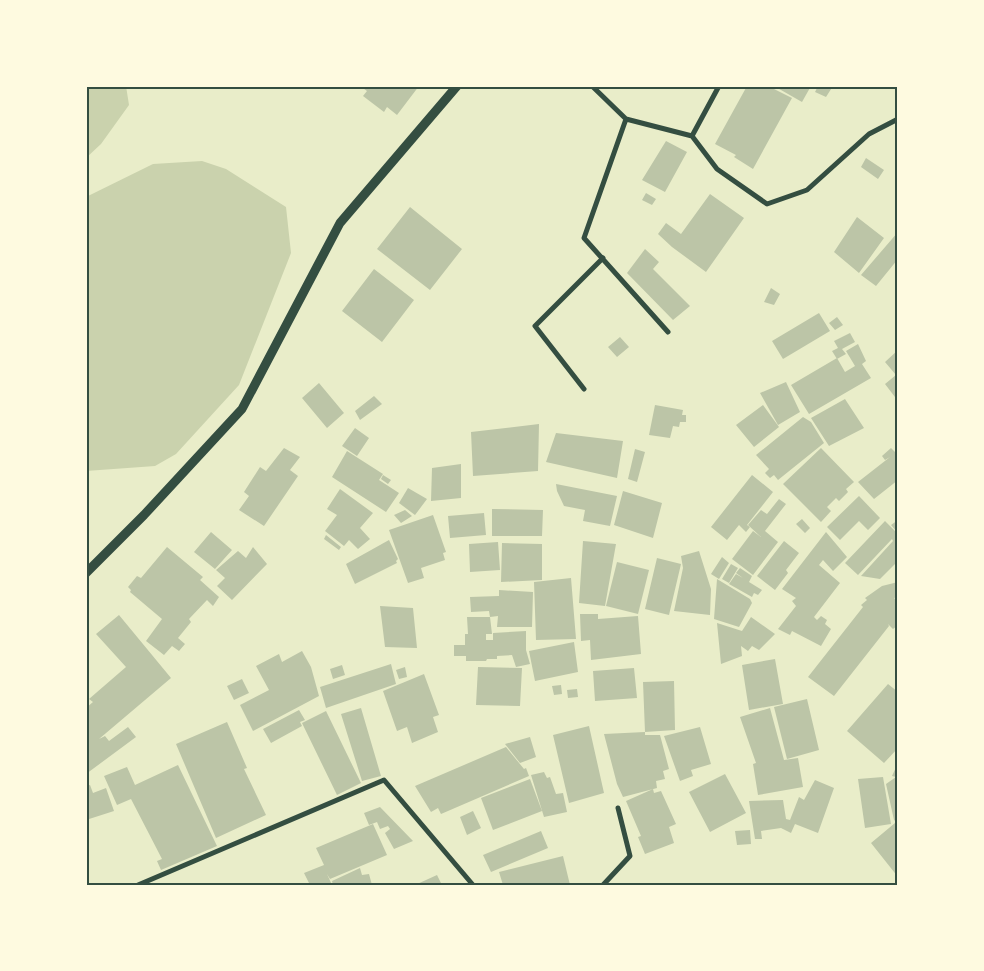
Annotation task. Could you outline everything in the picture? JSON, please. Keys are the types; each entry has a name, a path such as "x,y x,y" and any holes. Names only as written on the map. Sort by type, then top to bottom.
{"street":[{"path":"86,573 144,515 242,409 340,223 457,86"},
{"path":"592,86 626,119 692,136 717,169 767,204 806,190 869,134 898,119"},
{"path":"692,136 719,86"},
{"path":"626,119 584,238 668,332"},
{"path":"584,389 535,326 603,258"},
{"path":"138,885 384,780 473,885"},
{"path":"603,885 630,856 618,808"}],"green space":[{"path":"86,86 126,86 129,105 101,144 86,158"},
{"path":"202,161 226,169 286,207 291,253 239,385 176,454 155,466 86,471 86,197 153,164"}],"building":[{"path":"360,86 419,86 397,115 387,107 384,112 363,96 367,91"},
{"path":"747,86 768,86 792,98 753,169 734,157 736,155 715,144"},
{"path":"774,86 811,86 802,102"},
{"path":"818,86 833,86 826,97 815,92"},
{"path":"666,141 687,152 665,192 642,180"},
{"path":"866,158 884,170 878,179 861,167"},
{"path":"646,193 656,199 652,205 642,200"},
{"path":"710,194 744,218 706,272 672,247 658,234 666,223 681,234"},
{"path":"410,207 462,249 430,290 377,249"},
{"path":"857,217 884,238 859,273 834,252"},
{"path":"898,232 898,259 876,286 861,275"},
{"path":"645,249 659,262 653,269 690,306 673,320 627,273"},
{"path":"374,269 414,300 382,342 342,311"},
{"path":"771,288 780,294 774,305 764,302"},
{"path":"819,313 830,331 783,359 772,341"},
{"path":"837,317 843,325 835,330 829,323"},
{"path":"850,333 855,342 842,349 846,354 837,359 832,351 838,348 834,341"},
{"path":"620,337 629,347 617,357 608,347"},
{"path":"858,344 866,361 862,364 871,378 809,414 791,385 837,358 845,372 855,366 846,351"},
{"path":"898,350 898,401 885,384 896,375 885,362"},
{"path":"786,382 800,412 778,425 760,393"},
{"path":"319,383 344,413 327,428 302,398"},
{"path":"374,396 382,404 360,420 355,411"},
{"path":"845,399 864,428 829,446 811,418"},
{"path":"655,405 683,410 682,415 686,415 686,422 680,422 679,427 673,426 670,438 649,435"},
{"path":"763,405 779,427 754,447 736,425"},
{"path":"803,417 811,422 824,443 778,480 774,475 770,478 765,473 769,469 756,455"},
{"path":"539,424 538,471 473,476 471,432"},
{"path":"355,428 369,438 357,456 342,446"},
{"path":"556,433 623,441 617,478 546,462"},
{"path":"284,448 300,457 290,470 298,476 264,526 239,510 249,496 244,492 260,467 266,471"},
{"path":"821,448 854,482 846,489 848,492 839,501 836,498 827,507 831,511 821,522 783,484"},
{"path":"891,448 895,452 898,450 898,480 874,499 858,482 890,457 885,460 882,456"},
{"path":"635,449 645,452 637,482 628,479"},
{"path":"347,451 383,474 379,480 399,493 386,512 332,477"},
{"path":"461,464 461,498 431,501 432,468"},
{"path":"383,475 391,480 388,484 381,479"},
{"path":"752,475 773,492 747,525 750,527 746,532 739,525 727,540 711,527"},
{"path":"556,484 617,496 610,526 583,521 585,510 564,506"},
{"path":"408,488 427,499 415,515 399,503"},
{"path":"340,489 373,513 360,528 370,539 358,549 349,540 344,546 325,531 337,515 327,509"},
{"path":"623,491 662,503 653,538 614,525"},
{"path":"859,496 880,518 868,530 859,521 840,540 827,527"},
{"path":"779,499 786,504 765,531 778,542 753,575 732,559 753,531 761,537 748,525 761,510 767,514"},
{"path":"492,509 543,510 542,536 492,536"},
{"path":"405,510 412,516 401,523 394,515"},
{"path":"484,513 486,535 450,538 448,516"},
{"path":"433,515 446,552 443,553 445,560 421,568 424,578 408,583 389,530"},
{"path":"802,519 810,528 805,533 796,524"},
{"path":"898,520 898,533 891,525"},
{"path":"885,521 898,534 898,561 880,579 861,576 893,541 892,539 858,575 845,563"},
{"path":"211,532 232,550 215,569 194,552"},
{"path":"826,532 847,557 833,571 823,560 819,565 840,583 814,617 817,620 821,616 827,620 825,624 831,629 821,646 792,631 790,635 778,629 796,606 792,601 796,598 782,589"},
{"path":"326,535 341,547 339,550 324,539"},
{"path":"389,540 398,559 397,563 355,584 346,564"},
{"path":"583,541 616,544 605,606 579,603"},
{"path":"784,541 799,553 786,570 788,573 775,590 757,576"},
{"path":"498,542 500,570 470,572 469,544"},
{"path":"502,543 542,544 542,580 501,582"},
{"path":"167,547 203,577 200,580 219,597 213,606 207,600 189,619 191,622 178,638 185,644 179,651 172,646 164,655 146,641 162,619 130,592 131,590 128,587 137,576 141,578"},
{"path":"253,547 267,564 232,600 217,586 225,578 216,570 238,551 246,558"},
{"path":"699,551 711,589 710,615 674,611 683,568 681,556"},
{"path":"722,557 729,563 719,579 711,574"},
{"path":"657,558 681,564 669,615 645,609"},
{"path":"617,562 649,570 638,614 606,606"},
{"path":"731,564 738,568 729,583 722,579"},
{"path":"740,568 752,576 749,582 762,590 758,595 754,593 752,597 729,584 736,574 743,578 736,573"},
{"path":"571,578 576,639 536,640 534,582"},
{"path":"717,579 750,599 752,603 739,627 714,619"},
{"path":"898,582 898,597 894,598 898,602 898,625 893,629 888,624 889,626 834,696 808,677 863,607 861,605 867,600 865,598 882,586"},
{"path":"499,590 533,592 532,627 497,627 498,616 490,617 489,611 471,612 470,597 499,596"},
{"path":"380,606 413,608 417,648 385,647"},
{"path":"580,614 598,614 598,619 638,616 641,654 591,660 590,640 581,641"},
{"path":"119,615 171,678 99,739 105,736 109,741 128,727 136,737 86,774 86,715 89,713 86,708 93,702 89,699 126,667 96,634"},
{"path":"467,617 490,617 492,634 486,634 486,640 493,640 493,633 526,631 526,650 530,664 516,667 512,655 497,656 497,659 487,659 486,661 466,661 466,656 454,656 454,645 465,645 465,634 468,634"},
{"path":"751,617 775,634 759,650 752,646 748,651 741,646 742,656 721,664 717,623 742,631"},
{"path":"574,642 578,672 535,681 529,651"},
{"path":"302,651 311,667 319,696 253,731 240,705 269,690 256,666 279,654 282,662"},
{"path":"775,659 783,704 749,710 742,665"},
{"path":"391,664 396,684 326,708 320,687"},
{"path":"342,665 345,675 333,679 330,669"},
{"path":"405,667 407,677 399,679 396,670"},
{"path":"478,667 522,668 520,706 476,705"},
{"path":"634,668 637,698 595,701 593,671"},
{"path":"424,674 439,715 433,717 438,732 412,743 407,727 397,731 383,691"},
{"path":"242,679 249,693 234,700 227,686"},
{"path":"674,681 675,730 645,732 643,682"},
{"path":"888,684 898,692 898,748 884,763 847,731"},
{"path":"561,685 562,694 554,695 552,686"},
{"path":"577,689 578,697 568,698 567,690"},
{"path":"807,699 819,750 787,759 774,707"},
{"path":"361,708 381,776 362,781 341,714"},
{"path":"770,708 784,760 798,758 803,787 758,795 753,764 756,763 740,717"},
{"path":"299,710 305,720 300,722 302,726 271,743 263,729"},
{"path":"326,711 361,783 337,795 302,723"},
{"path":"227,722 247,768 244,769 266,815 216,838 176,744"},
{"path":"589,726 604,793 569,803 553,735"},
{"path":"700,727 711,764 691,770 693,776 680,781 664,736"},
{"path":"645,732 645,735 660,735 669,769 663,771 665,779 656,781 657,788 623,797 617,784 604,734"},
{"path":"530,737 536,757 520,763 505,744"},
{"path":"506,747 524,769 526,768 529,776 441,814 438,808 431,812 415,786"},
{"path":"898,763 898,823 894,820 886,784 896,777 892,776"},
{"path":"178,765 217,846 161,870 157,861 162,859 131,799 117,805 104,776 127,767 135,785"},
{"path":"544,772 547,778 550,777 556,794 563,793 567,812 544,817 531,775"},
{"path":"725,774 746,813 710,832 689,792"},
{"path":"883,777 891,824 865,828 858,779"},
{"path":"530,779 542,811 493,830 481,798"},
{"path":"815,780 834,788 818,833 795,824 791,833 781,828 761,831 762,839 755,839 749,801 783,800 786,819 790,820 799,797 804,800"},
{"path":"90,785 93,793 106,788 114,811 86,820 86,786"},
{"path":"653,789 654,793 661,791 676,824 669,827 674,843 645,854 638,837 641,836 626,801"},
{"path":"380,807 413,841 394,849 385,833 390,829 388,826 380,829 377,822 369,825 364,813"},
{"path":"473,811 481,828 467,835 460,817"},
{"path":"895,823 898,825 898,877 871,843"},
{"path":"373,824 387,855 330,879 327,874 332,885 310,885 304,873 324,865 316,848"},
{"path":"750,830 751,844 737,845 735,831"},
{"path":"541,831 548,848 491,872 483,855"},
{"path":"563,856 570,885 503,885 499,872"},
{"path":"360,868 362,875 369,874 372,885 333,885 332,881"},
{"path":"437,875 442,885 415,885"}]}
